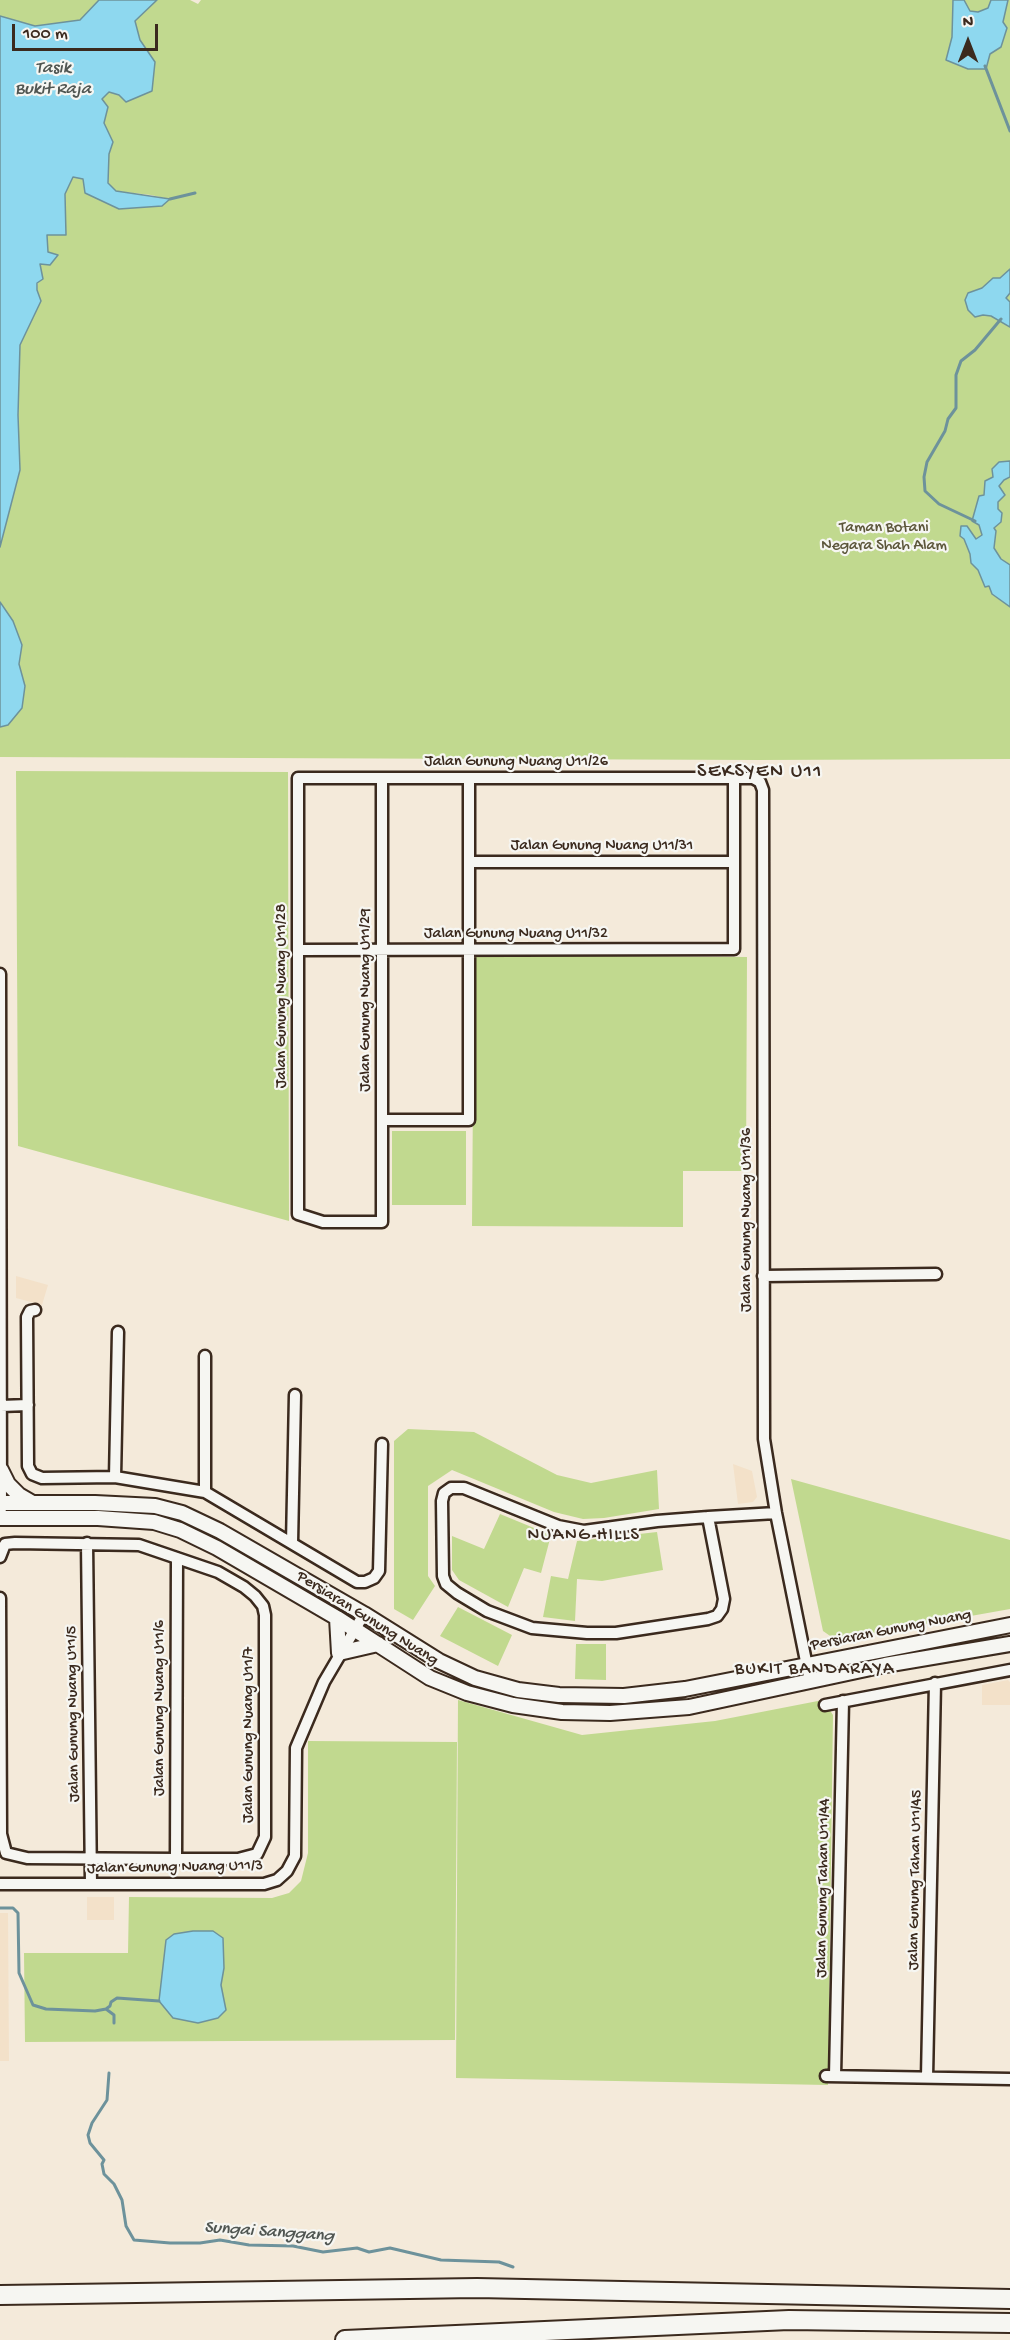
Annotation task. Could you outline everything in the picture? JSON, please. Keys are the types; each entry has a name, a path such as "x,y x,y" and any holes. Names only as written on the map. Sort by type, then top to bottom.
{"highway":[{"path":"0,2295 477,2288 1010,2299"},
{"path":"345,2340 789,2320 1010,2323"}],"street":[{"name":"Jalan Gunung Nuang U11/26","path":"298,778 734,778"},
{"name":"Jalan Gunung Nuang U11/28","path":"298,778 298,1214 323,1222 382,1222"},
{"name":"Jalan Gunung Nuang U11/29","path":"382,778 382,1222"},
{"path":"382,1120 469,1120 469,778"},
{"path":"734,778 734,862"},
{"name":"Jalan Gunung Nuang U11/36","path":"734,778 753,778 760,782 763,790 764,1439 776,1513 810,1682"},
{"name":"Jalan Gunung Nuang U11/31","path":"469,862 734,862"},
{"name":"Jalan Gunung Nuang U11/32","path":"298,950 734,949 734,862"},
{"path":"1,975 1,1518"},
{"path":"763,1276 936,1274"},
{"path":"35,1310 30,1311 27,1317 28,1466 32,1474 42,1478 115,1477 205,1492 357,1582 365,1582 374,1578 379,1571 382,1444"},
{"path":"115,1477 118,1332"},
{"path":"205,1492 206,1356"},
{"path":"292,1543 295,1395"},
{"path":"1,1406 28,1405"},
{"path":"0,1471 14,1490 33,1503"},
{"path":"708,1517 724,1599 722,1609 717,1616 708,1619 616,1633 532,1628 487,1611 456,1593 446,1584 442,1576 442,1501 444,1493 451,1488 464,1488 558,1526 584,1531 708,1517 776,1513"},
{"name":"Persiaran Gunung Nuang","path":"1,1503 95,1503 155,1506 182,1513 220,1531 364,1614 439,1661 475,1678 518,1690 559,1695 624,1696 686,1689 1010,1625"},
{"name":"Persiaran Gunung Nuang","path":"1,1518 98,1518 154,1522 180,1530 217,1548 337,1618 430,1678 467,1693 513,1705 562,1712 629,1713 689,1707 885,1665 1010,1644"},
{"path":"0,1557 5,1544 87,1543 139,1545 177,1558"},
{"name":"Jalan Gunung Nuang U11/5","path":"87,1543 91,1884"},
{"name":"Jalan Gunung Nuang U11/7","path":"176,1859 238,1859 257,1854 265,1837 265,1615 263,1606 244,1587 218,1572 177,1558"},
{"name":"Jalan Gunung Nuang U11/6","path":"176,1859 177,1558"},
{"path":"0,1598 1,1834 6,1853 27,1858 176,1859"},
{"name":"Jalan Gunung Nuang U11/3","path":"0,1884 264,1884 277,1880 287,1871 295,1856 296,1748 304,1724 339,1653 364,1614"},
{"path":"337,1618 339,1653 378,1644"},
{"path":"825,1705 1010,1670"},
{"name":"Jalan Gunung Tahan U11/45","path":"927,2077 935,1683"},
{"name":"Jalan Gunung Tahan U11/44","path":"843,1701 830,2076 927,2077"},
{"path":"927,2077 1010,2079"}],"shaded area":[{"path":"16,1276 48,1285 42,1305 16,1298"},
{"path":"733,1464 752,1471 757,1497 753,1502 738,1504"},
{"path":"1008,1680 1010,1682 1010,1705 982,1705 982,1685"},
{"path":"87,1897 114,1897 114,1920 87,1920"},
{"path":"0,1913 8,1913 9,2061 0,2061"}],"green space":[{"path":"0,0 99,0 80,20 35,26 0,16"},
{"name":"Taman Botani Negara Shah Alam","path":"157,0 190,0 198,4 201,0 1010,0 1010,759 0,757 0,727 8,725 25,686 19,664 22,645 13,621 0,602 0,547 20,470 18,415 20,345 41,301 37,291 40,263 58,255 48,252 47,235 66,234 65,194 73,176 83,178 85,193 169,199 115,191 108,182 109,154 113,142 104,123 108,107 101,99 109,92 119,95 155,62 140,40 135,21"},
{"path":"16,771 288,772 289,1221 18,1146"},
{"path":"474,955 747,957 746,1171 683,1171 683,1227 472,1226"},
{"path":"392,1131 466,1131 466,1205 392,1205"},
{"path":"408,1429 474,1432 557,1475 591,1483 657,1470 659,1509 583,1519 554,1512 452,1470 428,1486 428,1576 435,1586 413,1620 394,1609 394,1441"},
{"path":"791,1479 1010,1540 1010,1609 836,1640 823,1631"},
{"path":"500,1514 551,1535 541,1573 524,1568 508,1607 459,1580 452,1570 452,1536 484,1549"},
{"path":"657,1532 663,1570 602,1581 577,1579 575,1621 543,1617 551,1576 568,1579 577,1541"},
{"path":"458,1607 512,1635 498,1666 440,1636"},
{"path":"576,1644 606,1644 606,1680 575,1679"},
{"path":"458,1700 582,1735 715,1721 823,1700 833,1715 828,2085 456,2078"},
{"path":"308,1741 457,1742 455,2040 25,2042 24,1953 128,1953 129,1897 272,1898 289,1893 301,1881 308,1853"}],"water":[{"name":"Tasik Bukit Raja","path":"99,0 157,0 135,21 140,40 155,62 152,91 126,102 119,95 109,92 102,99 108,107 104,123 113,142 109,154 108,183 116,191 170,199 162,206 119,209 85,193 83,179 73,177 65,194 66,235 47,235 48,252 58,255 50,265 40,264 43,279 37,283 37,290 41,301 20,345 18,415 20,470 0,547 0,16 35,26 80,20"},
{"path":"953,0 964,0 970,11 978,12 988,8 991,0 1008,0 1003,22 1007,28 1001,47 990,54 986,69 968,69 946,60 952,37"},
{"path":"1010,269 1010,293 1006,298 1010,302 1010,327 991,316 975,317 968,310 965,300 968,293 982,288 993,278 1000,278"},
{"path":"1010,461 1010,477 999,486 1005,495 998,502 998,509 1002,513 1001,522 994,528 996,531 994,548 1001,559 1010,565 1010,607 992,594 989,586 985,587 978,570 971,563 964,539 960,536 961,526 967,526 976,539 982,535 979,525 972,521 979,496 984,495 985,481 993,477 992,469 999,462"},
{"path":"0,602 13,621 22,645 19,664 25,686 22,708 8,725 0,727"},
{"path":"213,1931 223,1938 224,1968 221,1985 226,2010 218,2018 198,2023 173,2018 159,2001 166,1940 174,1934"}],"waterway":[{"path":"985,66 1010,131"},
{"path":"170,199 195,193"},
{"path":"975,521 939,504 925,491 924,477 927,462 945,431 948,419 956,408 956,375 961,361 975,350 1001,319"},
{"name":"Sungai Sanggang","path":"0,1908 13,1908 18,1913 19,1973 33,2005 46,2009 95,2011 106,2009 114,2015 114,2023"},
{"path":"106,2009 117,1998 159,2001"},
{"name":"Sungai Sanggang","path":"109,2073 107,2100 92,2123 88,2135 90,2143 104,2160 102,2164 104,2174 114,2184 122,2200 126,2226 134,2240 170,2243 220,2240 249,2245 293,2246 323,2252 357,2248 369,2252 390,2248 441,2260 499,2262 513,2267"}],"district":[{"name":"SEKSYEN U11","path":"760,773"},
{"name":"NUANG HILLS","path":"584,1536"},
{"name":"BUKIT BANDARAYA","path":"815,1670"}]}
